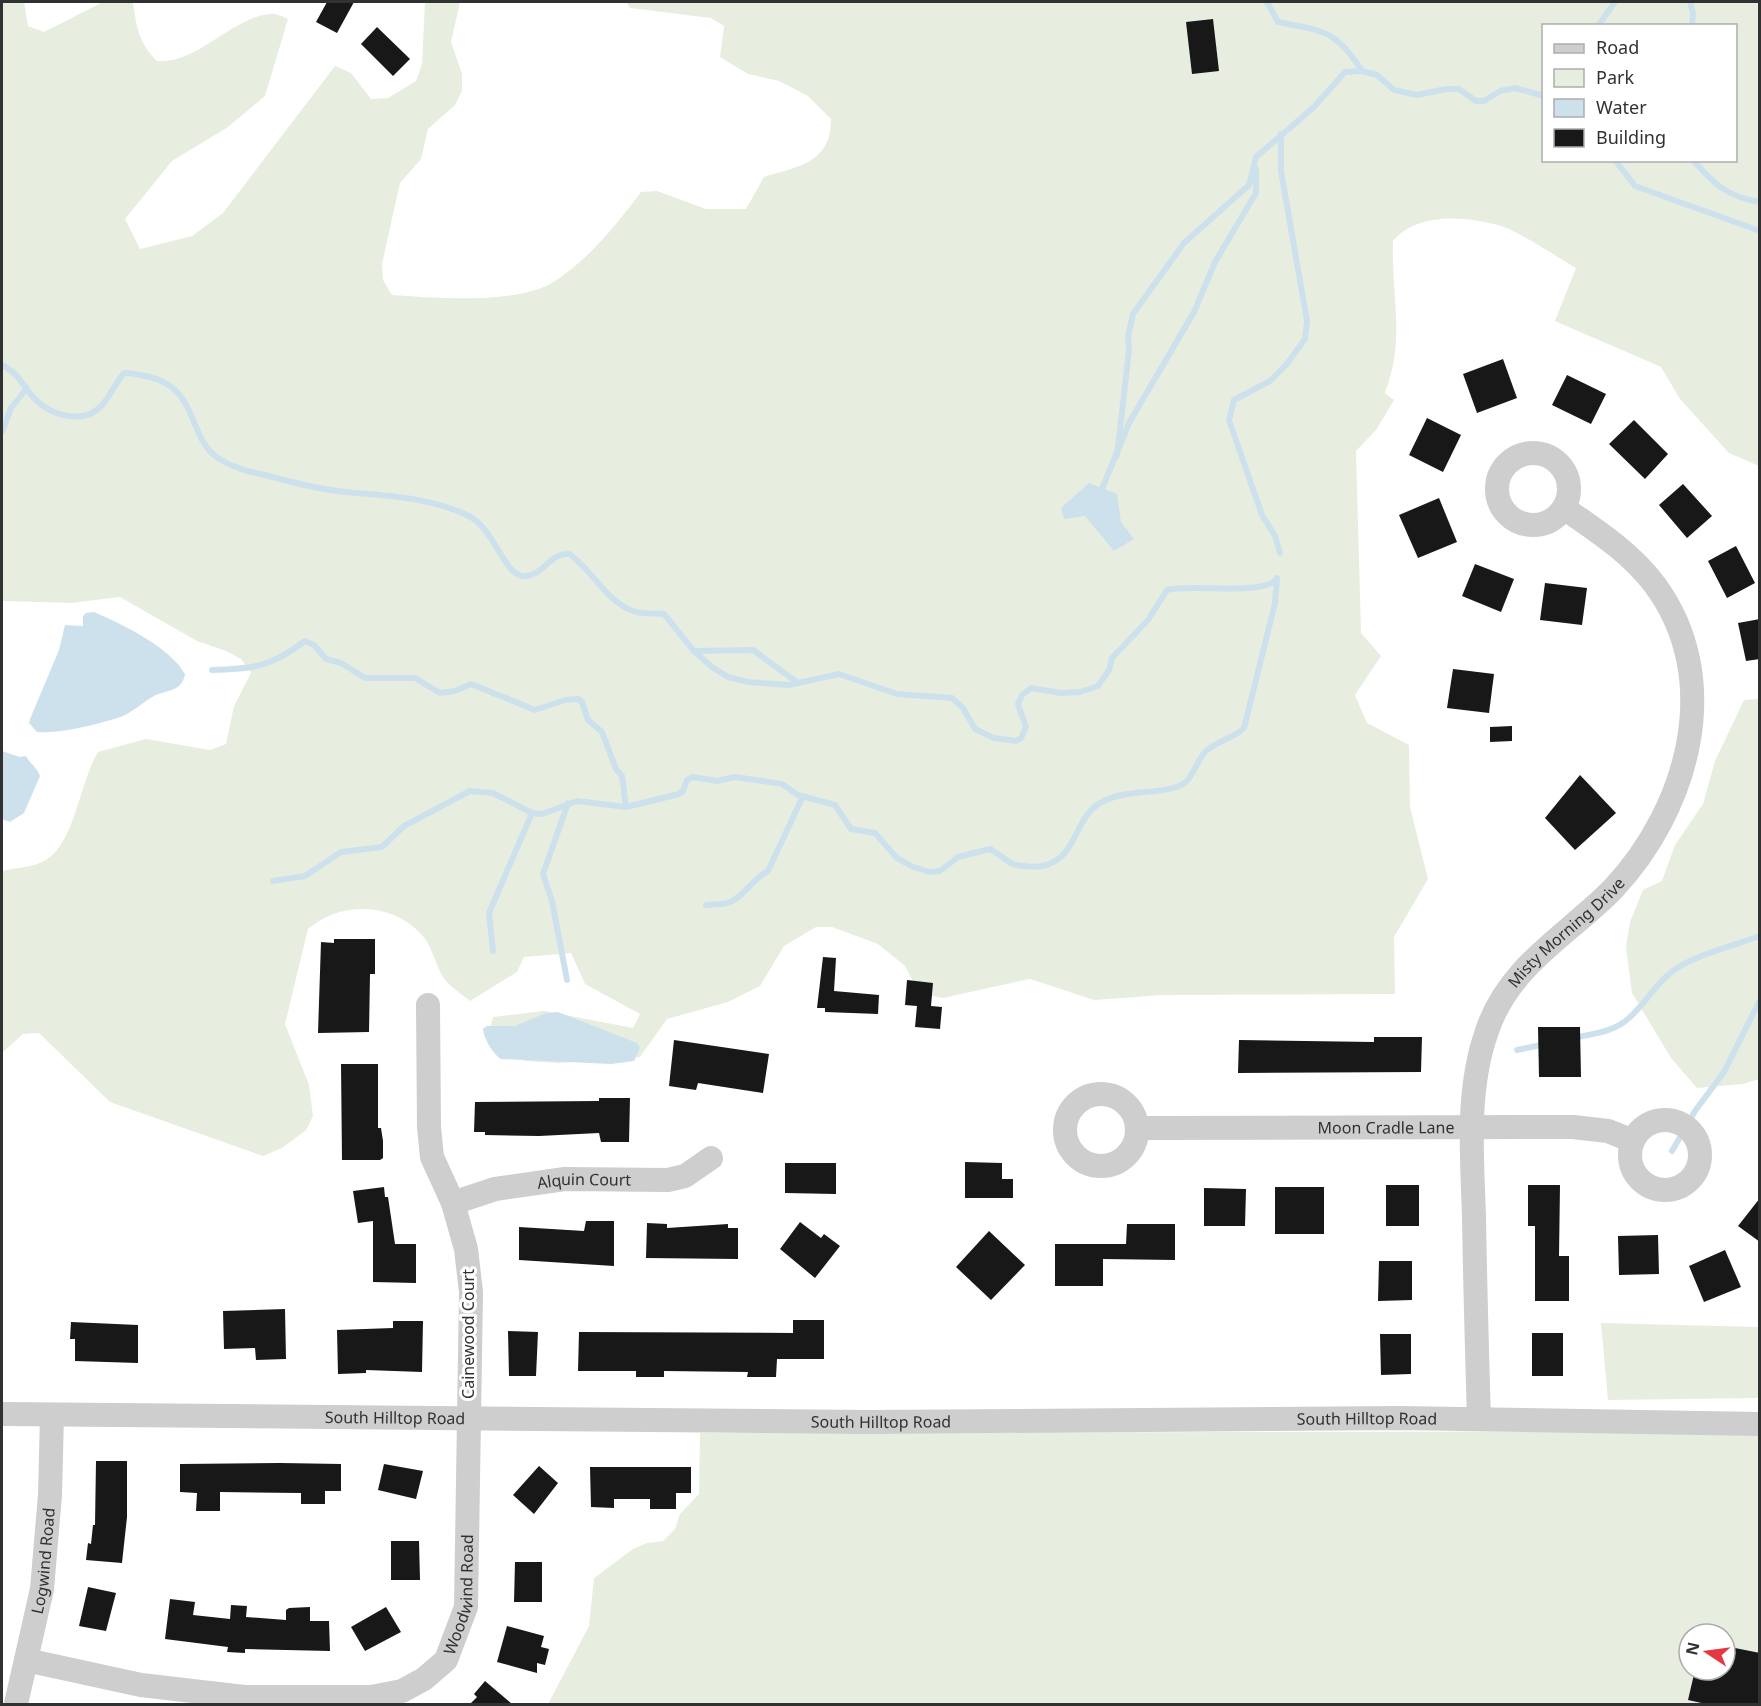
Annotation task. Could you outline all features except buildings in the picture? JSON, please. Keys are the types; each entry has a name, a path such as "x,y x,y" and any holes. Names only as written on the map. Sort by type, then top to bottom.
{"street":[{"name":"Misty Morning Drive","path":"1479,1419 1472,1127 1476,1073 1487,1030 1503,997 1528,963 1612,889 1640,855 1667,814 1686,759 1692,714 1690,670 1677,625 1655,585 1616,543 1564,508"},
{"name":"Cainewood Court","path":"428,1005 429,1127 432,1157 453,1203 466,1250 471,1292 469,1418"},
{"name":"Moon Cradle Lane","path":"1137,1128 1574,1127 1608,1131 1633,1141"},
{"name":"Alquin Court","path":"453,1203 495,1189 565,1179 668,1180 685,1176 711,1158"},
{"name":"South Hilltop Road","path":"2,1414 869,1422 1479,1419 1760,1424"},
{"name":"Logwind Road","path":"16,1704 42,1589 47,1546 52,1415"},
{"name":"Woodwind Road","path":"26,1660 141,1685 244,1697 371,1697 402,1690 424,1679 446,1660 466,1607 469,1418"}],"green space":[{"path":"2,2 24,2 28,26 44,32 103,2 133,2 142,41 157,61 172,60 187,55 256,17 272,14 288,19 265,96 228,127 172,161 125,219 140,249 192,236 223,213 335,66 351,73 371,99 388,98 416,81 422,64 425,2 460,2 451,42 462,74 462,91 455,105 428,129 421,159 400,183 382,264 383,280 392,295 476,298 520,294 539,289 555,281 591,251 641,192 657,191 706,209 746,209 764,177 811,160 825,145 830,134 831,119 808,96 779,81 748,74 720,57 724,26 711,18 630,8 626,2 1759,2 1759,466 1729,453 1680,399 1661,367 1555,321 1576,268 1507,228 1485,222 1456,218 1428,221 1415,225 1393,241 1395,354 1385,393 1394,400 1376,430 1356,451 1361,633 1381,656 1355,695 1367,723 1409,745 1410,807 1428,879 1394,937 1395,994 1163,995 1094,1000 1030,979 943,998 928,995 915,985 905,966 878,944 832,927 816,927 784,946 760,986 728,1002 667,1019 640,1057 558,1063 526,1061 494,1050 489,1033 493,1017 544,1011 633,1028 640,1014 585,984 571,953 524,957 517,972 470,1001 445,980 425,939 409,923 381,911 350,910 335,913 308,929 285,1024 309,1085 313,1116 306,1130 282,1148 263,1156 110,1102 39,1033 23,1034 2,1053 2,871 36,864 46,860 56,851 70,826 98,752 146,739 210,750 226,744 234,706 251,673 241,659 197,641 120,597 71,603 2,601"},
{"path":"1759,699 1759,1079 1743,1084 1697,1088 1671,1058 1632,993 1626,947 1630,922 1643,890 1662,881 1675,845 1703,804 1715,761 1744,700"},
{"path":"1601,1323 1759,1327 1759,1398 1608,1400"},
{"path":"1759,1431 1759,1704 548,1704 589,1626 594,1578 633,1549 647,1543 663,1541 675,1529 680,1514 699,1494 700,1433"}],"water":[{"path":"1089,483 1117,494 1121,522 1134,539 1114,551 1085,516 1064,519 1061,508"},
{"path":"94,612 145,638 169,655 185,674 183,680 178,687 154,696 123,716 80,728 37,732 29,723 30,719 59,650 65,625 83,626 83,616"},
{"path":"2,751 20,757 26,756 40,776 24,813 10,822 2,819"},
{"path":"558,1012 637,1043 640,1048 634,1061 611,1064 501,1059 487,1042 483,1029 487,1026 515,1026 546,1013"}],"waterway":[{"path":"1267,2 1278,22 1317,31 1336,40 1353,57 1362,71"},
{"path":"1599,24 1615,2"},
{"path":"1690,2 1693,13 1692,24"},
{"path":"1117,456 1129,350 1128,337 1133,314 1184,243 1249,185 1256,157 1314,107 1345,72 1362,71 1377,75 1394,90 1417,95 1446,89 1459,89 1476,101 1484,101 1500,91 1515,88 1542,95"},
{"path":"1280,553 1275,536 1262,515 1229,420 1234,400 1270,381 1286,365 1305,339 1307,321 1281,171 1281,134"},
{"path":"1617,162 1635,186 1760,231"},
{"path":"1695,162 1708,176 1730,193 1760,202"},
{"path":"1102,489 1129,423 1194,312 1215,262 1256,193 1256,169"},
{"path":"2,365 17,376 40,404 68,416 87,415 96,411 124,373 150,377 166,383 186,404 202,440 210,451 232,466 316,487 408,498 454,510 478,522 509,567 522,576 535,574 556,557 569,554 609,595 626,608 639,613 664,614 694,651 728,677 748,682 789,685 839,674 897,694 952,698 963,708 975,729 994,738 1016,741 1021,738 1026,727 1018,704 1022,695 1031,688 1061,693 1080,692 1098,686 1109,670 1112,658 1148,620 1167,590 1258,587 1270,584 1277,578"},
{"path":"2,432 11,408 27,388"},
{"path":"273,881 305,876 341,852 382,847 404,826 470,791 493,793 532,813 542,814 577,801 626,807 679,794 683,791 687,780 693,777 717,781 735,777 782,784 798,795 835,805 851,829 875,833 897,858 929,872 940,871 958,857 990,849 1013,864 1031,867 1045,865 1065,853 1084,820 1097,805 1125,794 1167,789 1183,784 1205,752 1244,728 1275,603 1277,579"},
{"path":"212,670 261,665 282,656 305,641 314,645 326,659 341,663 365,678 415,678 440,693 455,691 471,684 535,710 565,700 578,699 582,702 588,720 602,732 616,769 622,776 626,807"},
{"path":"694,651 753,650 798,683"},
{"path":"706,905 730,902 768,871 803,796"},
{"path":"567,980 552,901 543,874 568,803"},
{"path":"493,951 489,913 532,813"},
{"path":"1573,1038 1603,1032 1623,1023 1677,968 1707,954 1760,936"},
{"path":"1672,1151 1695,1111 1724,1072 1760,1000"},
{"path":"1517,1050 1546,1044"}]}
